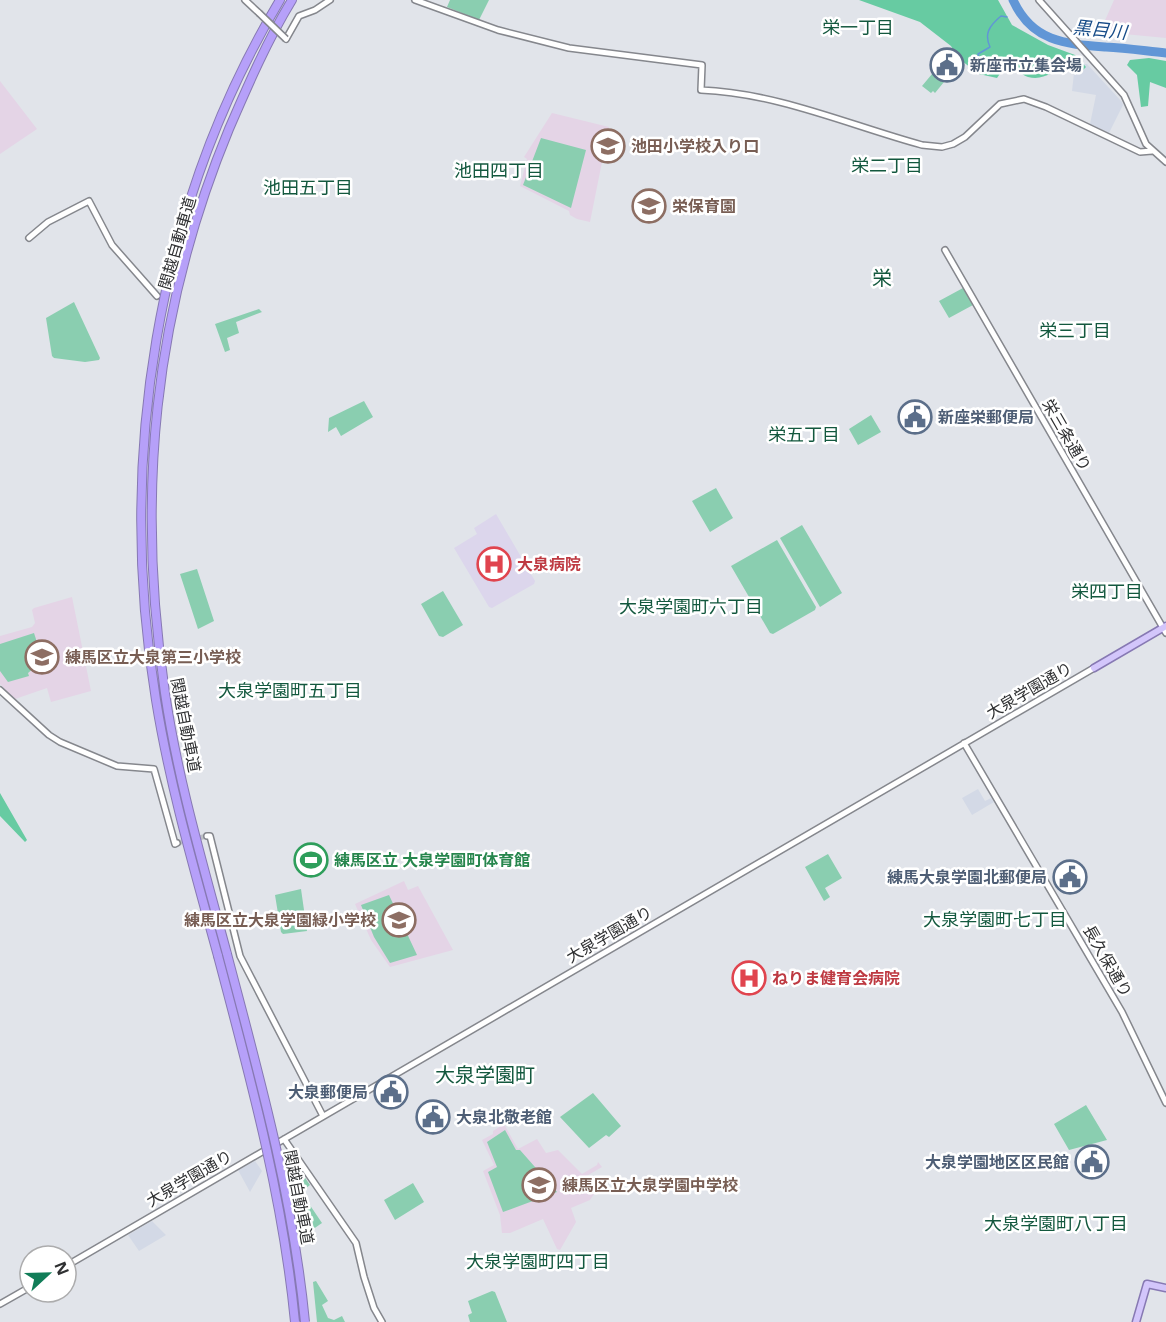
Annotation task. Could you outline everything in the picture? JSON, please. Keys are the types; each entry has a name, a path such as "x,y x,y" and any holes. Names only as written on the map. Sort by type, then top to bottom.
{"highway":[{"name":"関越自動車道","path":"280,0 256,41 223,114 182,227 157,337 142,460 142,567 156,697 178,805 270,1162 285,1242 295,1322"},
{"name":"関越自動車道","path":"292,0 260,59 239,105 209,181 184,261 165,346 154,431 150,526 155,612 165,695 177,757 281,1174 296,1252 304,1322"}],"main road":[{"name":"大泉学園通り","path":"1094,668 1165,629"},
{"path":"1136,1322 1147,1284 1166,1288"}],"street":[{"path":"245,0 286,39 299,16 315,10 330,0"},
{"path":"415,0 498,30 569,48 702,65 701,90 737,93 795,107 922,145 942,147 954,144 972,131 1000,104 1024,99 1046,106 1140,152 1152,151"},
{"path":"1039,0 1127,101 1142,136 1152,151 1166,162"},
{"path":"29,238 48,222 89,201 112,245 157,296"},
{"name":"栄三条通り","path":"945,250 1165,629"},
{"name":"大泉学園通り","path":"78,1259 1094,668"},
{"path":"0,690 49,735 60,742 117,766 154,769 176,844"},
{"name":"長久保通り","path":"964,743 1122,1012 1166,1102"},
{"path":"207,836 210,836 238,951 323,1116"},
{"path":"284,1139 356,1243 369,1293 382,1322"},
{"path":"0,1304 18,1294"}],"shaded area":[{"path":"1114,0 1166,0 1166,38 1103,32 1103,25"},
{"path":"1075,64 1087,64 1122,102 1123,105 1109,133 1090,124 1096,95 1072,91"},
{"path":"0,81 37,129 0,154"},
{"path":"552,113 609,127 590,222 577,219 570,215 569,211 520,186 527,159 524,157"},
{"name":"大泉病院","path":"496,514 535,581 534,584 492,608 489,607 454,548 477,534 474,528"},
{"name":"練馬区立大泉第三小学校","path":"72,597 91,691 51,702 47,688 15,699 0,684 0,636 32,627 35,623 32,610 34,608"},
{"path":"978,789 985,801 991,798 994,802 972,815 962,798"},
{"name":"練馬区立大泉学園緑小学校","path":"404,881 408,890 418,886 453,950 390,967 371,940 355,904"},
{"name":"練馬区立大泉学園中学校","path":"504,1124 518,1149 537,1139 546,1153 558,1150 582,1174 598,1162 602,1167 583,1178 596,1191 590,1200 571,1208 576,1222 560,1250 557,1249 543,1219 510,1233 502,1233 500,1215 483,1171 494,1165 482,1140"},
{"path":"255,1161 262,1171 250,1192 238,1170"},
{"path":"152,1221 166,1235 139,1251 128,1235"}],"green space":[{"path":"450,0 489,0 479,20 447,7"},
{"path":"859,0 998,0 1012,25 1048,45 1075,55 1086,67 1080,73 1065,69 1035,78 1025,76 1008,62 997,78 979,74 958,58 951,46 920,22"},
{"path":"1149,58 1166,61 1166,88 1150,82 1148,106 1141,107 1137,75 1127,65 1130,60"},
{"path":"955,64 957,66 935,93 933,91 931,93 922,86 937,68 946,75"},
{"path":"541,138 586,150 571,208 523,185"},
{"path":"963,288 973,305 949,318 939,301"},
{"path":"74,302 99,360 85,362 52,356 46,318"},
{"path":"259,309 262,312 236,322 239,333 227,338 230,350 225,352 215,324"},
{"path":"364,401 373,417 341,436 336,427 328,432 329,418"},
{"path":"871,415 881,432 858,445 849,429"},
{"path":"716,488 733,518 710,532 692,501"},
{"path":"802,525 842,593 820,607 780,538"},
{"path":"777,540 816,607 815,610 773,634 770,633 731,566"},
{"path":"197,569 214,621 198,629 180,574"},
{"path":"443,591 463,625 443,637 439,636 421,604"},
{"path":"34,633 43,661 41,665 28,673 29,676 8,682 0,671 0,644"},
{"path":"0,793 27,840 25,842 0,816"},
{"path":"828,854 842,878 825,888 830,897 824,901 805,867"},
{"path":"301,889 307,931 283,934 275,895"},
{"path":"389,895 417,955 390,963 374,937 361,905"},
{"path":"593,1093 621,1126 609,1137 606,1135 589,1148 560,1117"},
{"path":"1086,1105 1107,1140 1069,1150 1054,1124"},
{"path":"505,1130 516,1150 520,1150 557,1192 503,1212 488,1172 497,1167 487,1142"},
{"path":"294,1162 310,1185 301,1192 322,1223 306,1234 292,1163"},
{"path":"413,1183 424,1202 395,1220 384,1200"},
{"path":"316,1281 328,1301 322,1305 328,1318 334,1320 342,1316 345,1322 317,1322 313,1282"},
{"path":"492,1291 495,1292 507,1322 470,1322 468,1315 472,1313 468,1301"}],"waterway":[{"name":"黒目川","path":"1013,0 1030,25 1051,38 1077,44 1166,53"},
{"path":"979,58 978,54 990,47 988,34 993,23 1001,16 1007,17"}],"tunnel":[{"path":"177,843 207,836"}],"place":[{"name":"新座市立集会場","path":"947,65"},
{"name":"池田小学校入り口","path":"608,146"},
{"name":"栄保育園","path":"649,206"},
{"name":"新座栄郵便局","path":"915,417"},
{"name":"大泉病院","path":"494,564"},
{"name":"練馬区立大泉第三小学校","path":"42,657"},
{"name":"練馬区立 大泉学園町体育館","path":"311,860"},
{"name":"練馬大泉学園北郵便局","path":"1070,877"},
{"name":"練馬区立大泉学園緑小学校","path":"399,920"},
{"name":"ねりま健育会病院","path":"749,978"},
{"name":"大泉郵便局","path":"391,1092"},
{"name":"大泉北敬老館","path":"433,1117"},
{"name":"大泉学園地区区民館","path":"1092,1162"},
{"name":"練馬区立大泉学園中学校","path":"539,1185"}],"district":[{"name":"栄一丁目","path":"858,28"},
{"name":"栄二丁目","path":"887,166"},
{"name":"池田四丁目","path":"499,171"},
{"name":"池田五丁目","path":"308,188"},
{"name":"栄","path":"882,278"},
{"name":"栄三丁目","path":"1075,331"},
{"name":"栄五丁目","path":"804,435"},
{"name":"栄四丁目","path":"1107,592"},
{"name":"大泉学園町六丁目","path":"691,607"},
{"name":"大泉学園町五丁目","path":"290,691"},
{"name":"大泉学園町七丁目","path":"995,920"},
{"name":"大泉学園町","path":"485,1075"},
{"name":"大泉学園町八丁目","path":"1056,1224"},
{"name":"大泉学園町四丁目","path":"538,1262"}]}
